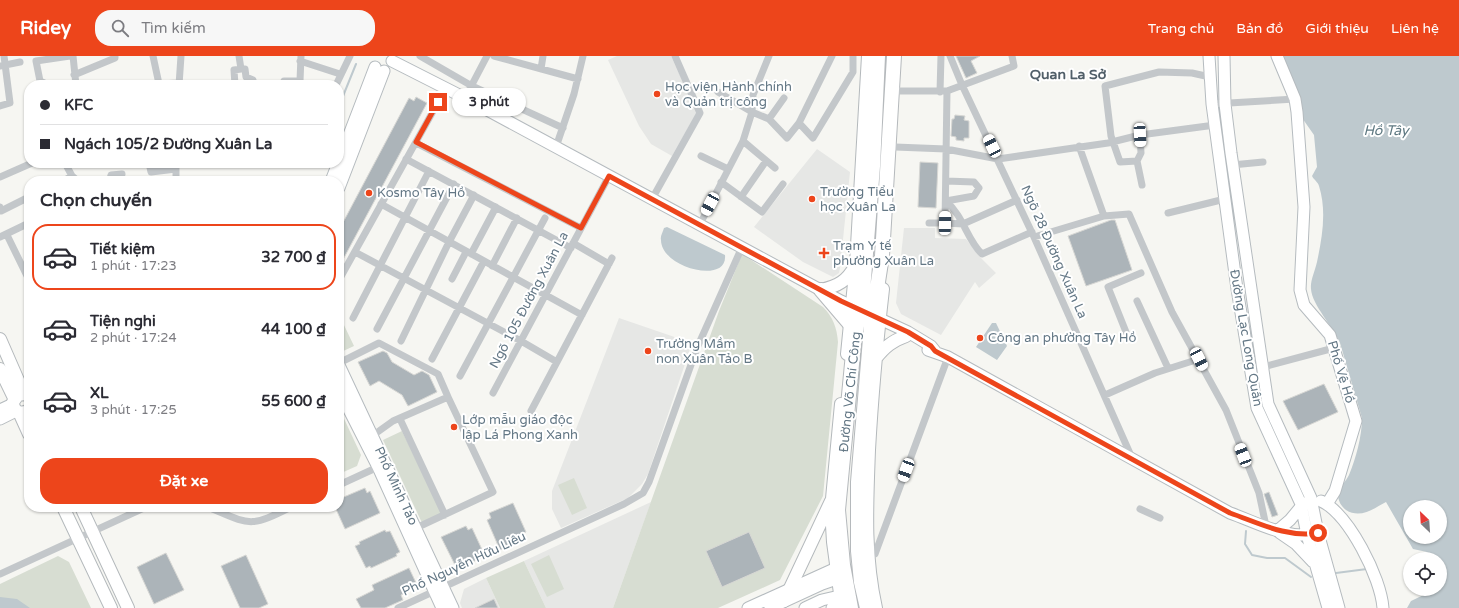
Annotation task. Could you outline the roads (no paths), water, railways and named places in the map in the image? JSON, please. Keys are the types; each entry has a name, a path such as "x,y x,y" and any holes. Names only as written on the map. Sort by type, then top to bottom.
{"highway":[{"name":"Đường Võ Chí Công","path":"867,608 858,556 856,511 866,312 865,274 873,166 878,56"},
{"name":"Đường Võ Chí Công","path":"844,604 840,572 838,510 852,327 866,312 881,285 894,56"},
{"path":"863,148 873,166"},
{"path":"853,289 878,335"},
{"path":"821,290 852,327"},
{"path":"832,503 839,531"}],"main road":[{"path":"853,289 856,263 868,56"},
{"name":"Đường Võ Chí Công","path":"881,285 895,147 900,56"},
{"path":"821,290 839,285 849,277 856,263"},
{"path":"876,358 886,346 904,333"},
{"name":"Đường Võ Chí Công","path":"876,608 867,488 878,335"},
{"path":"0,339 22,401"},
{"name":"Đường Võ Chí Công","path":"840,572 832,503 850,357"},
{"path":"0,369 22,401"},
{"path":"784,601 789,588 832,503"},
{"path":"65,512 111,608"},
{"path":"83,512 128,608"}],"street":[{"path":"0,106 10,103 3,66 4,56"},
{"path":"40,80 36,61 72,56 75,80"},
{"path":"74,75 115,58 115,56"},
{"path":"152,56 158,80"},
{"path":"179,80 181,56"},
{"path":"239,56 241,69"},
{"path":"338,80 350,56"},
{"path":"420,56 472,86 563,128"},
{"path":"465,98 487,56"},
{"path":"494,56 578,79"},
{"path":"541,69 543,56"},
{"path":"556,147 578,79 583,56"},
{"path":"652,199 700,113 675,56"},
{"path":"699,226 743,141 752,112 753,95 769,56"},
{"path":"718,92 752,112 769,119 787,138 799,122 832,56"},
{"path":"799,122 813,138 853,72 853,56"},
{"path":"941,56 946,149 945,223"},
{"name":"Ngõ 28 Đường Xuân La","path":"950,56 962,85 1033,234 1132,459"},
{"path":"898,91 944,92 1014,66 1012,56"},
{"name":"Đường Lạc Long Quân","path":"1209,56 1212,104 1237,289 1257,408 1301,504 1339,608"},
{"name":"Đường Lạc Long Quân","path":"1224,56 1225,104 1232,165 1268,404 1311,498 1315,564 1328,608"},
{"name":"Phố Vệ Hồ","path":"1277,56 1295,100 1304,207 1300,290 1304,305 1327,330 1355,416 1356,426 1336,491 1327,504"},
{"path":"300,80 300,58 340,74"},
{"path":"378,64 390,68 391,58 699,226 866,312 904,333 928,350 935,351 948,357 1230,513 1277,531 1296,544 1315,564"},
{"path":"3,66 20,62"},
{"path":"344,149 378,64"},
{"path":"343,176 378,64"},
{"path":"235,80 234,70 241,69 245,69 246,77 253,80"},
{"path":"1137,161 1120,162 1111,136 1105,86 1159,72 1192,73 1210,77"},
{"path":"344,271 446,88"},
{"path":"769,119 784,98"},
{"path":"1212,104 1295,100"},
{"path":"895,147 946,149 998,159 1114,142 1140,135 1215,125"},
{"path":"1140,135 1141,153 1137,161 1142,185"},
{"path":"743,141 775,168"},
{"path":"416,142 581,228"},
{"path":"1079,146 1104,216"},
{"path":"701,156 728,169"},
{"path":"406,159 539,230 611,261 531,411"},
{"path":"741,197 766,161"},
{"path":"1232,165 1264,162"},
{"path":"0,177 24,166"},
{"path":"150,168 151,172 168,168"},
{"path":"352,318 429,171"},
{"path":"112,176 122,174"},
{"name":"Ngõ 105 Đường Xuân La","path":"493,393 609,176"},
{"path":"946,181 974,182 979,188 974,196 946,201"},
{"path":"722,182 762,212 783,184"},
{"path":"377,329 428,230 454,184"},
{"path":"400,341 474,195"},
{"path":"0,207 1,210 24,199"},
{"path":"1168,213 1225,199"},
{"path":"929,223 963,224 1017,200"},
{"path":"946,201 956,210 977,248 984,254 1033,234 1104,216 1129,214 1172,312 1178,319 1226,410 1259,493 1266,526"},
{"path":"381,204 582,315"},
{"path":"452,279 496,207"},
{"path":"492,266 517,218"},
{"path":"460,376 545,218"},
{"path":"24,226 3,236 24,272"},
{"name":"Phố Nguyễn Hữu Liêu","path":"398,608 624,504 638,497 647,488 697,348 742,247"},
{"path":"355,252 521,341 556,362"},
{"path":"432,359 458,307 484,261"},
{"path":"1126,332 1108,287 1141,273"},
{"path":"1137,300 1168,368"},
{"path":"344,361 379,343 438,374 493,492 416,528"},
{"path":"1263,367 1334,348"},
{"path":"871,556 948,357"},
{"path":"1105,395 1168,368 1199,359"},
{"name":"Phố Minh Tảo","path":"344,375 416,528 438,589 442,608"},
{"path":"372,436 400,419 448,397"},
{"name":"Phố Minh Tảo","path":"344,400 438,589 453,608"},
{"path":"0,410 22,401"},
{"path":"0,418 22,401"},
{"path":"400,419 445,515"},
{"path":"344,483 378,467"},
{"path":"1277,531 1290,520 1301,504 1311,498 1333,508 1356,536 1380,589 1382,608"},
{"path":"1140,509 1160,518"},
{"path":"0,574 135,512"},
{"path":"220,512 243,522 253,523 264,520 281,512"},
{"path":"1277,531 1312,534"},
{"path":"748,608 789,588 840,572"},
{"path":"770,608 840,572"},
{"path":"805,608 822,600 844,604"}],"water":[{"name":"Hồ Tây","path":"1283,56 1459,56 1459,608 1407,608 1411,601 1421,596 1447,596 1447,552 1427,552 1413,549 1410,544 1447,544 1447,500 1403,500 1403,532 1386,502 1366,512 1356,514 1346,510 1339,501 1338,494 1349,475 1356,454 1360,439 1362,418 1340,343 1312,295 1311,283 1317,262 1323,224 1323,205 1321,195 1318,185 1312,176 1317,167 1314,135 1300,115"},
{"path":"667,227 725,255 723,264 716,269 706,271 682,265 671,258 664,250 661,240 664,228"},
{"path":"992,323 996,323 1007,346 997,360 976,347"},
{"path":"0,597 17,599 30,608 0,608"}],"waterway":[{"path":"344,94 356,64"},
{"path":"1246,531 1245,544 1252,555 1267,558 1285,558 1311,577"},
{"path":"1336,573 1367,569"}],"place":[{"name":"Học viện Hành chính và Quản trị công","path":"657,94"},
{"name":"Kosmo Tây Hồ","path":"369,193"},
{"name":"Trường Tiểu học Xuân La","path":"812,199"},
{"name":"Trạm Y tế phường Xuân La","path":"824,253"},
{"name":"Công an phường Tây Hồ","path":"980,338"},
{"name":"Trường Mầm non Xuân Tảo B","path":"648,351"},
{"name":"Lớp mẫu giáo độc lập Lá Phong Xanh","path":"454,427"}],"district":[{"name":"Quan La Sở","path":"1068,74"}]}
